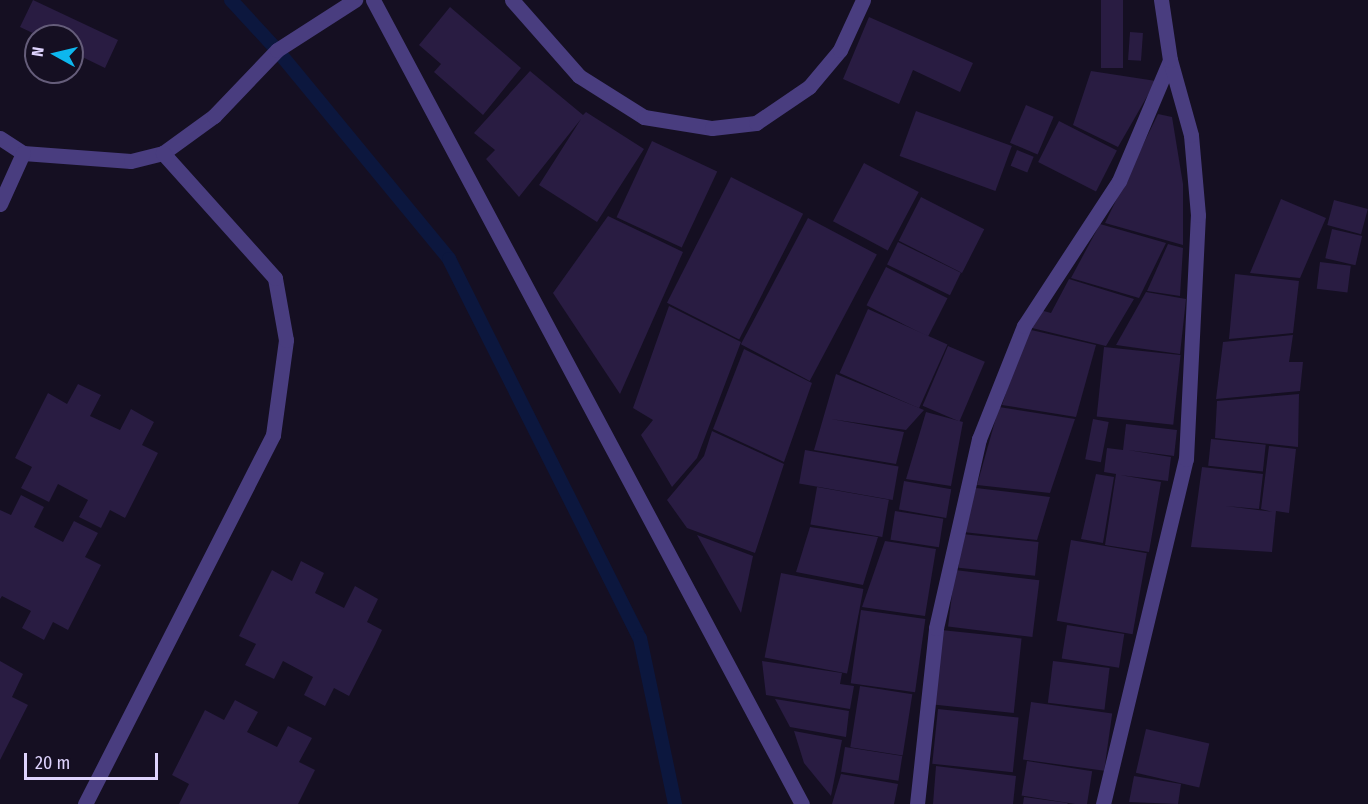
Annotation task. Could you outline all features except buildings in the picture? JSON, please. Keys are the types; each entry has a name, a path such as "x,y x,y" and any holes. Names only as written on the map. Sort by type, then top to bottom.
{"street":[{"path":"0,138 23,153 131,161 163,153 214,116 277,50 355,0"},
{"path":"373,0 736,687 802,804"},
{"path":"512,0 579,76 644,117 712,128 756,123 809,87 840,50 863,0"},
{"path":"1103,804 1186,459 1198,215 1191,135 1170,60 1161,0"},
{"path":"917,804 936,628 980,439 1024,326 1119,181 1170,60"},
{"path":"0,204 23,153"},
{"path":"85,804 273,435 286,340 275,278 163,153"}],"waterway":[{"path":"231,0 277,50 449,259 640,638 675,804"}]}
